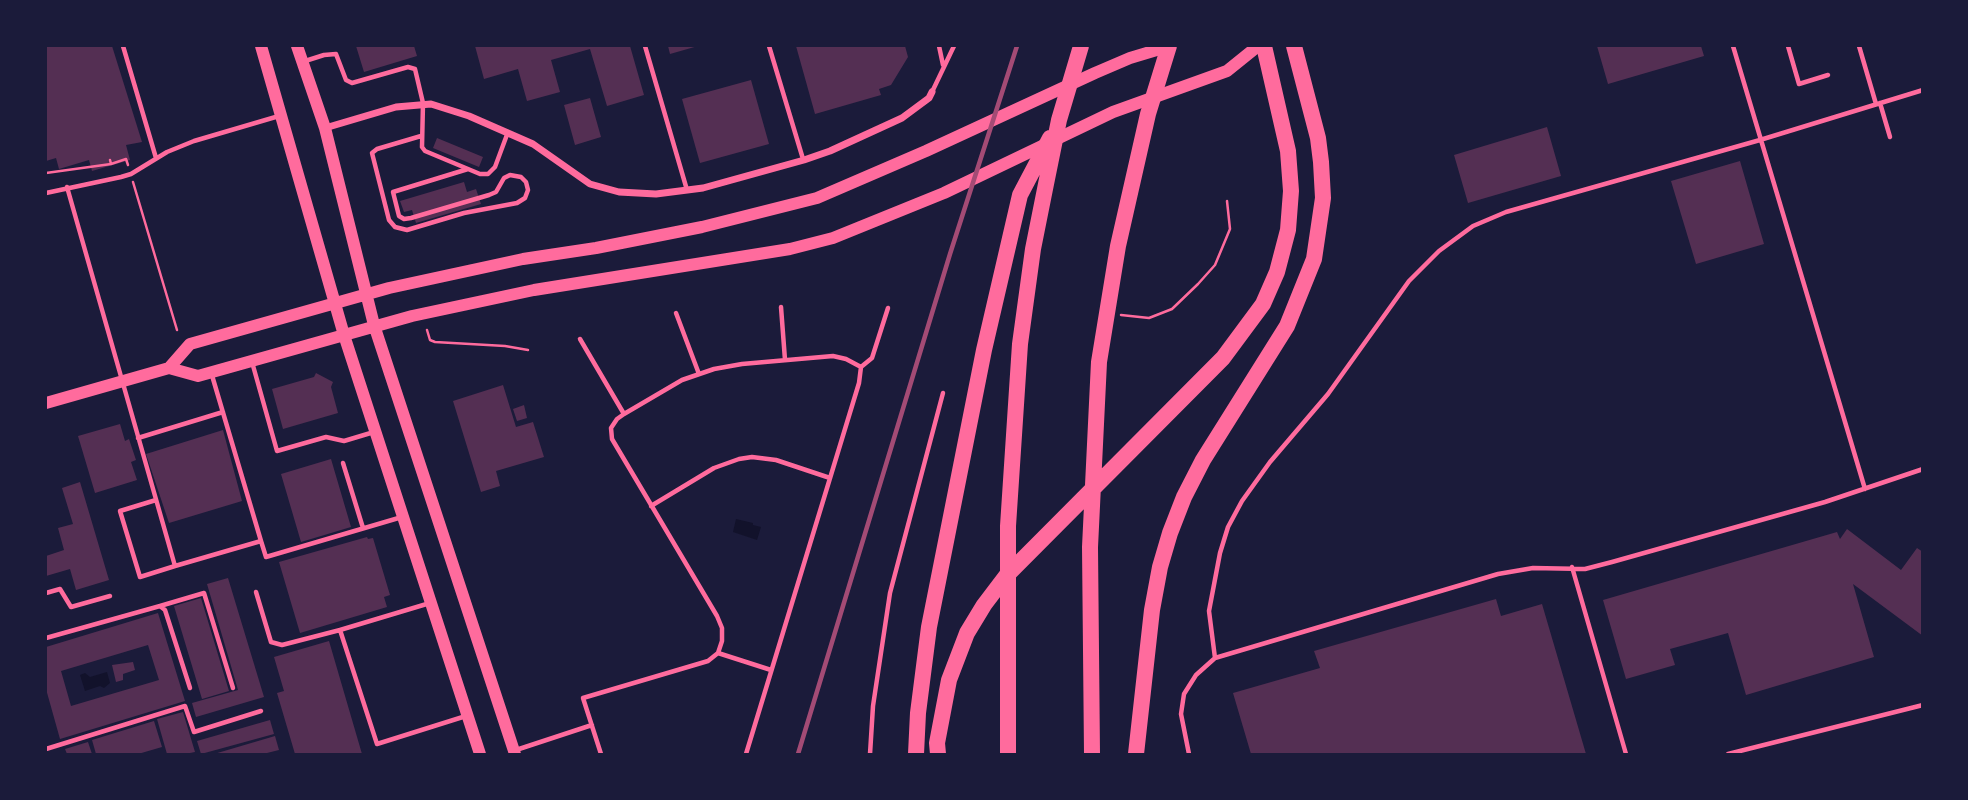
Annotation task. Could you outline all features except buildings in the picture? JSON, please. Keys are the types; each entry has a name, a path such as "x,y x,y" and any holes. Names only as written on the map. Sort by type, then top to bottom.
{"highway":[{"path":"1008,754 1008,526 1020,344 1033,248 1059,120 1081,46"},
{"path":"1091,754 1090,547 1100,362 1118,246 1148,114 1169,46"},
{"path":"938,754 937,743 949,680 967,633 984,605 1006,576 1223,358 1263,304 1277,272 1288,230 1291,191 1288,151 1265,46"},
{"path":"1136,754 1152,610 1170,533 1203,460 1287,326 1314,259 1323,198 1321,162 1318,138 1294,46"},
{"path":"916,754 918,713 929,627 984,350 1020,195 1059,120"}],"main road":[{"path":"261,46 344,335 480,754"},
{"path":"297,46 325,128 374,325 514,752"},
{"path":"169,368 190,344 367,294 523,259 702,227 817,198 1095,73 1169,46"},
{"path":"46,403 169,368 198,376 374,325 534,290 790,248 833,238 893,215 1147,98 1227,71 1258,46"}],"street":[{"path":"325,128 384,110 424,103 456,111 508,132 542,149 579,178 605,188 646,194 687,191 804,160 902,118 929,98 932,92"}],"lane":[{"path":"123,46 156,158"},
{"path":"645,46 687,191"},
{"path":"769,46 804,160"},
{"path":"939,46 944,66"},
{"path":"932,92 954,46"},
{"path":"1733,46 1865,489"},
{"path":"1787,46 1799,84 1828,75"},
{"path":"1859,46 1890,137"},
{"path":"302,62 337,54 346,80 352,83 408,66 415,69 424,103 422,147 425,151 468,169 483,174 492,171 508,132"},
{"path":"1215,658 1209,611 1228,527 1270,462 1328,394 1409,281 1425,264 1473,226 1506,212 1760,140 1923,90"},
{"path":"46,193 131,174 156,158 194,141 281,115"},
{"path":"421,136 377,149 372,153 390,220 395,227 407,230 464,213 517,203 525,198 528,190 526,182 514,175 504,178 496,191 489,195 411,218 404,219 399,216 393,192 468,169"},
{"path":"67,187 176,566"},
{"path":"780,307 785,360"},
{"path":"746,754 831,478 861,368 872,358 888,308"},
{"path":"676,313 699,374"},
{"path":"580,339 624,414"},
{"path":"601,754 583,698 708,661 718,653 722,641 722,628 717,616 612,439 611,428 617,419 682,380 743,364 833,356 846,359 861,368"},
{"path":"251,360 276,451 326,437 344,441 375,432"},
{"path":"211,372 266,557 402,516"},
{"path":"870,754 873,706 890,593 943,393"},
{"path":"138,438 223,412"},
{"path":"651,506 714,468 738,459 752,457 776,460 831,478"},
{"path":"343,463 363,528"},
{"path":"1189,754 1181,714 1184,694 1196,676 1215,658 1498,573 1533,568 1585,569 1612,562 1865,489 1923,469"},
{"path":"156,500 120,510 140,577 261,541"},
{"path":"1572,567 1626,754"},
{"path":"46,593 61,589 71,607 110,596"},
{"path":"256,592 271,642 282,645 431,603"},
{"path":"46,638 204,593 233,688"},
{"path":"160,606 166,610 190,688"},
{"path":"340,630 377,744 468,715"},
{"path":"718,653 771,670"},
{"path":"1728,754 1923,705"},
{"path":"46,749 185,706 194,732 261,712"},
{"path":"514,752 592,725"}],"path":[{"path":"46,173 127,159 177,330"},
{"path":"1107,314 1149,318 1172,309 1215,265 1230,229 1227,201"},
{"path":"427,330 430,340 435,342 528,350"}],"shaded area":[{"path":"736,519 761,527 757,540 733,532"},
{"path":"107,672 110,683 104,688 100,686 85,691 80,675 85,673 90,677"}],"railway":[{"path":"798,754 950,254 1017,46"}]}
